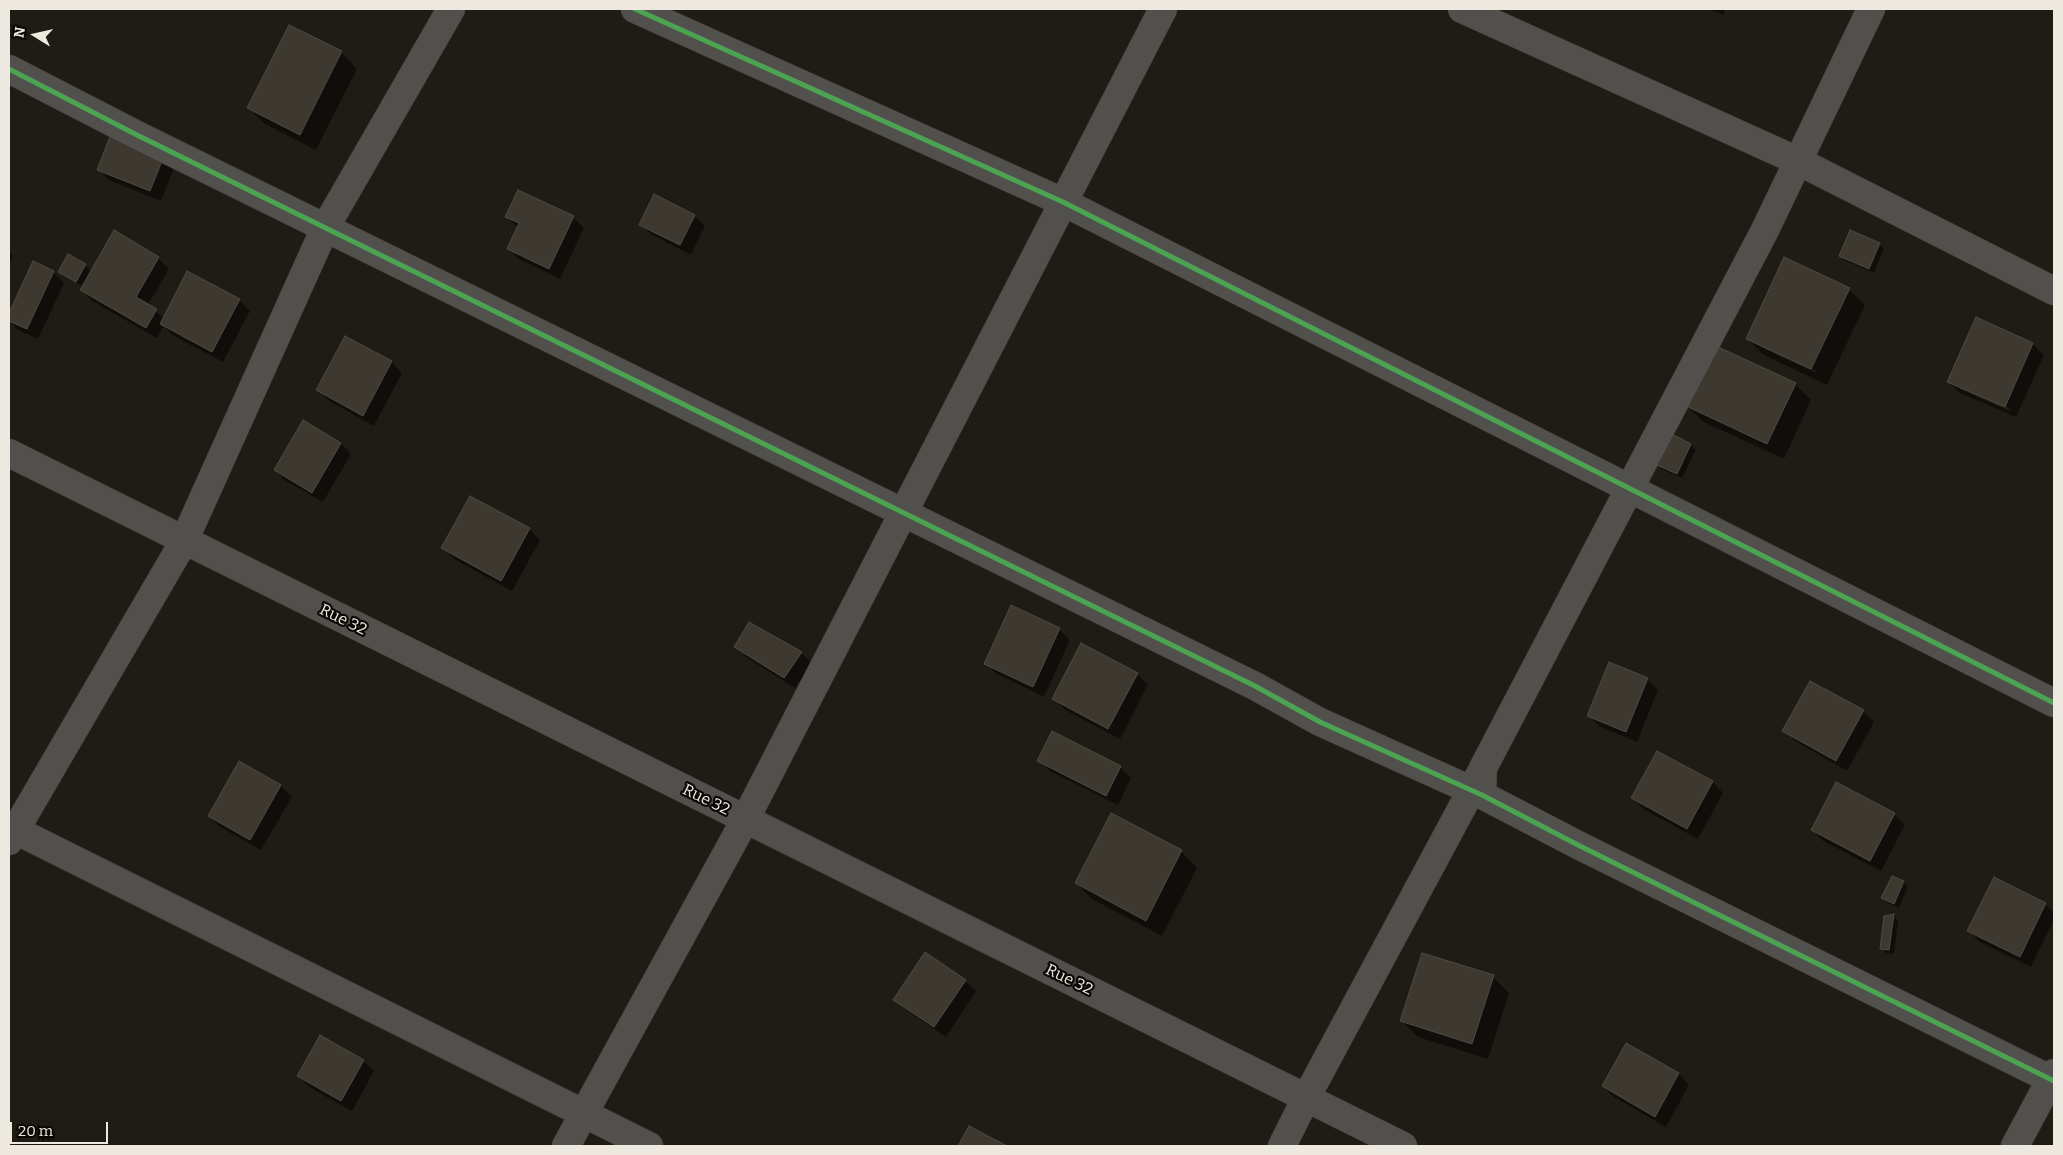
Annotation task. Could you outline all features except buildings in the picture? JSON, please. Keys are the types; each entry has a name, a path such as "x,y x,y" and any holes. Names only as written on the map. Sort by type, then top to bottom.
{"street":[{"path":"450,9 325,228 184,540 11,833 649,1146"},
{"path":"635,9 1063,202 2054,703"},
{"path":"566,1146 745,820 1163,9"},
{"path":"1462,9 1798,161 2054,291"},
{"path":"1282,1146 1306,1098 1478,784 1765,230 1871,9"},
{"path":"9,69 325,228 1255,686 1320,722 1478,784 1580,846 2053,1078 2015,1146"},
{"name":"Rue 32","path":"9,453 1403,1146"}],"cycle path":[{"path":"635,9 1063,202 2054,703"},
{"path":"9,69 137,135 1255,686 1320,722 1482,795 1580,846 2054,1081"}]}
